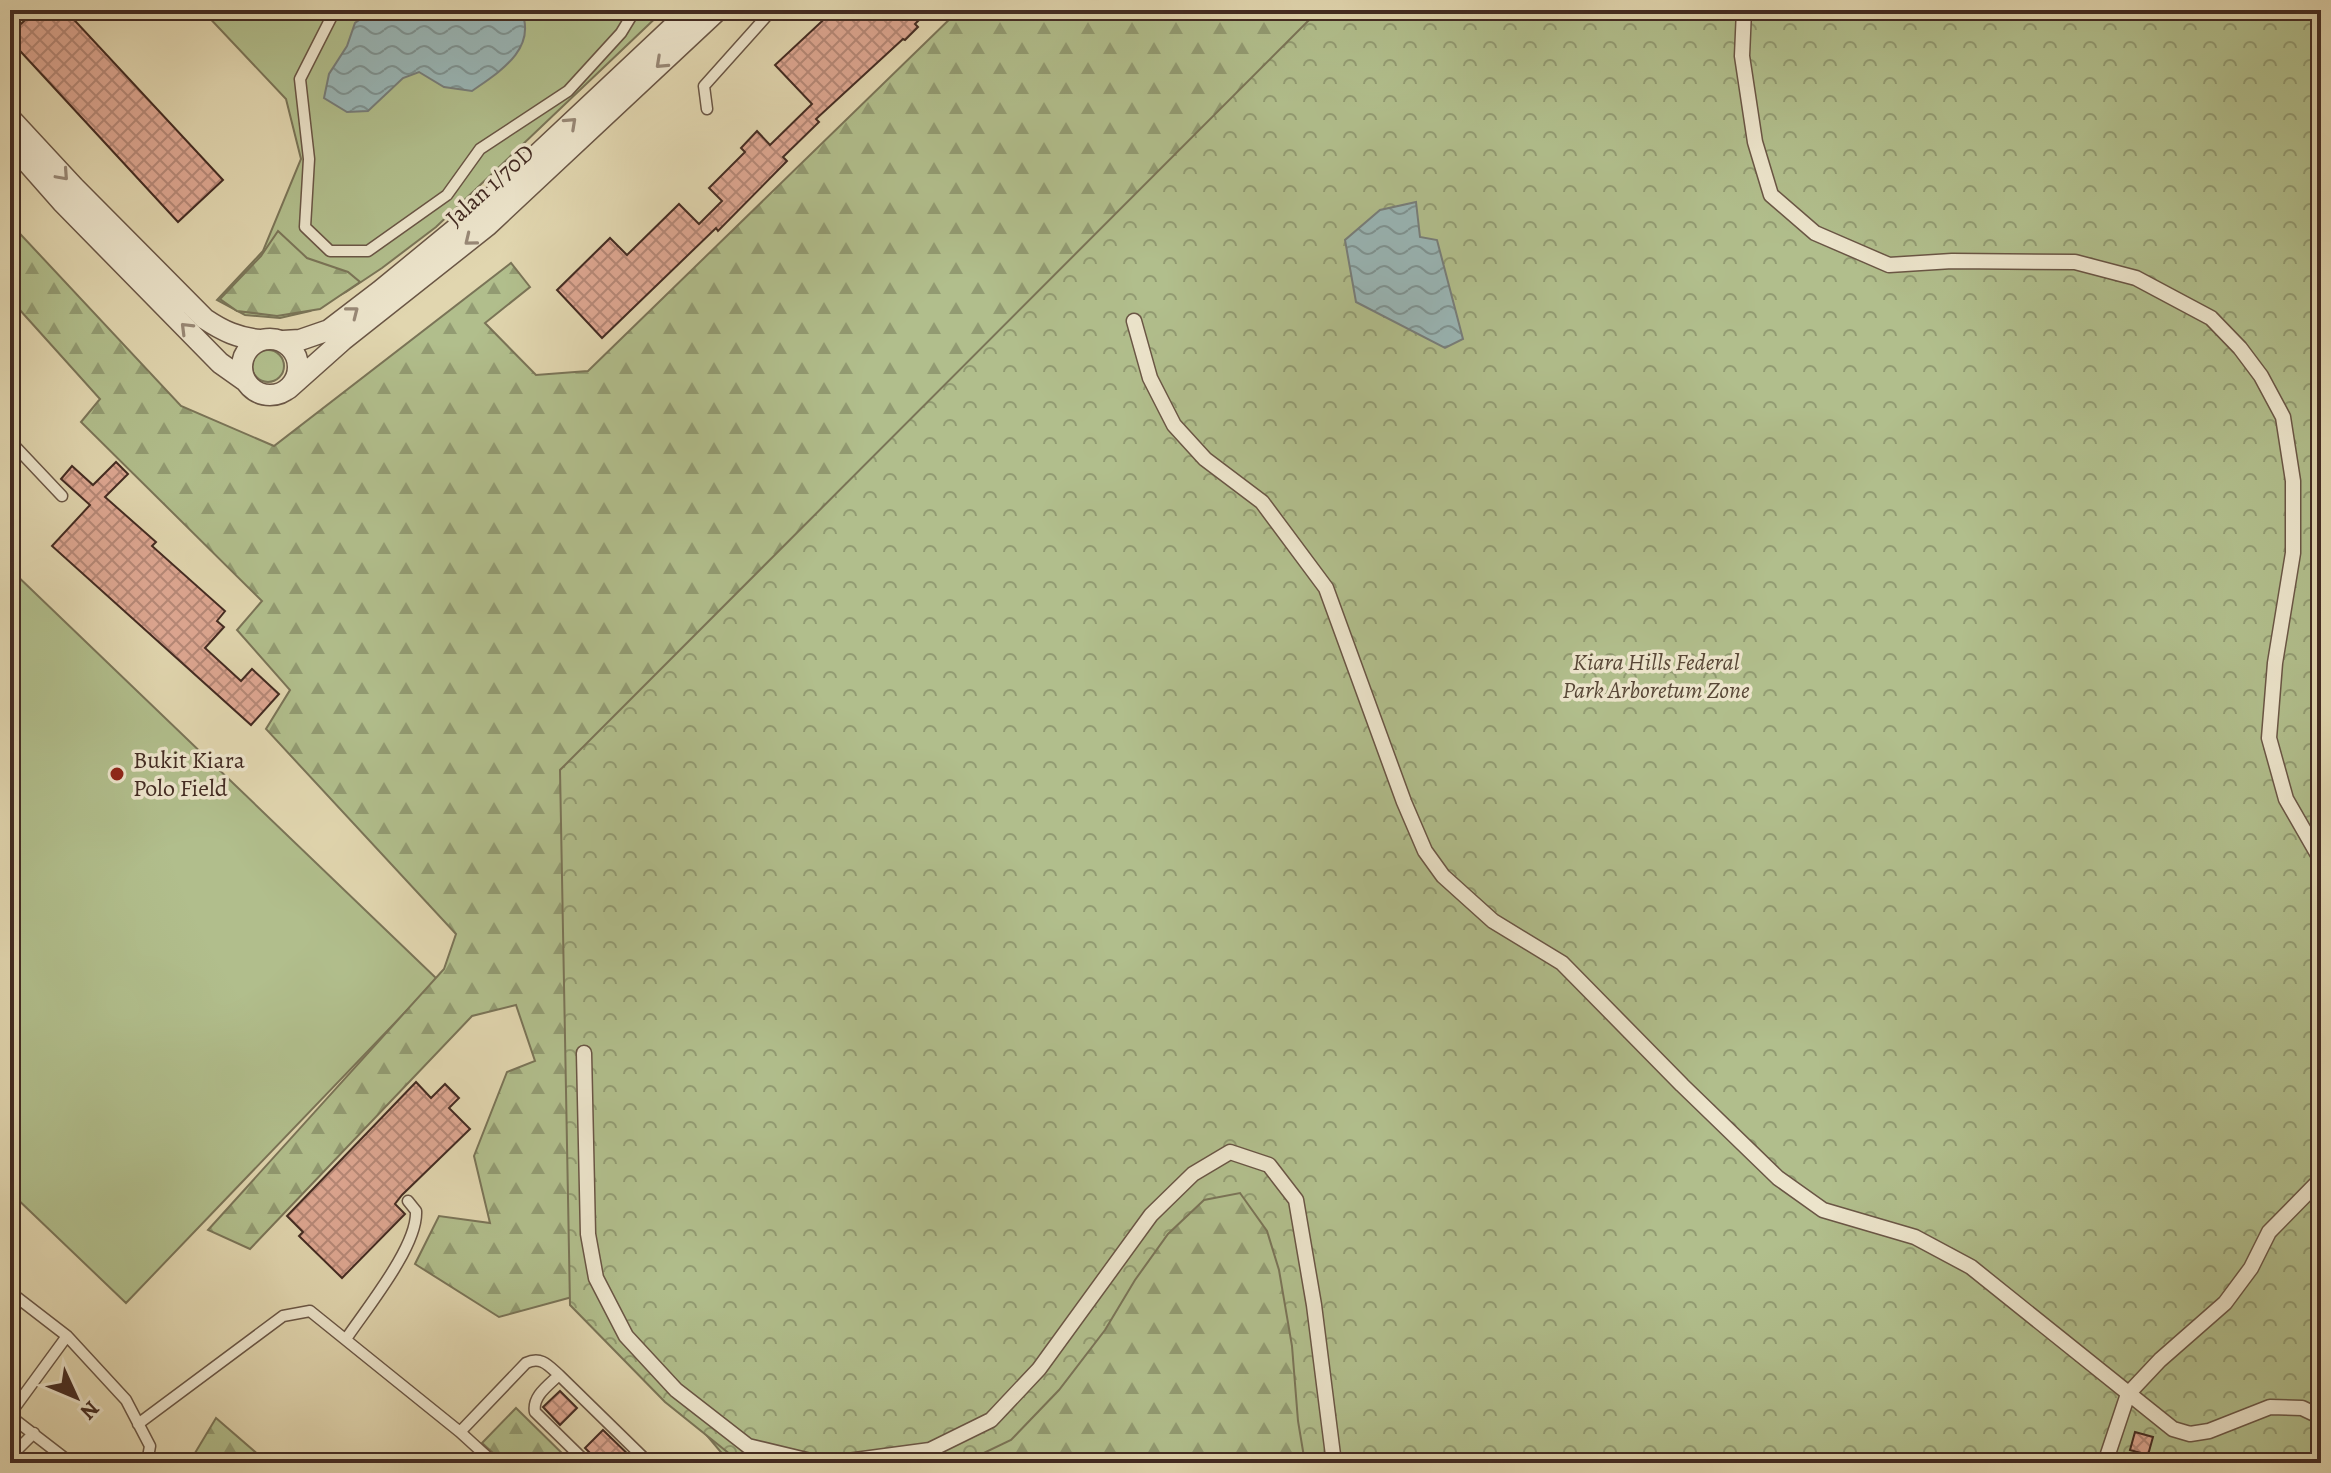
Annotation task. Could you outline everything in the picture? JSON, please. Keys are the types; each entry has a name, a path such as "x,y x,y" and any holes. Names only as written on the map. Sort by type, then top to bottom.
{"street":[{"name":"Jalan 1/70D","path":"283,341 300,340 329,330 380,291 475,213 691,10"},
{"name":"Jalan 1/70D","path":"288,389 343,340 487,226 718,10"},
{"path":"1744,10 1742,56 1755,142 1771,195 1815,233 1889,265 1952,261 2075,262 2136,278 2211,318 2261,376 2283,417 2293,481 2293,553 2275,663 2269,738 2286,799 2321,860"},
{"path":"10,118 205,319 226,332 244,338 272,338 283,341 292,349 298,359 298,371 288,389 280,394 260,394 220,363 62,202 10,143"},
{"path":"1134,321 1150,378 1174,425 1205,459 1262,502 1326,588 1409,814 1425,851 1443,876 1493,921 1562,963 1778,1178 1823,1210 1915,1237 1971,1267 2173,1429 2190,1434 2209,1431 2270,1407 2302,1408 2321,1417"},
{"path":"244,380 241,368 243,356 249,346 260,340"},
{"path":"584,1053 588,1234 596,1278 626,1336 676,1390 748,1446 819,1463"},
{"path":"833,1463 930,1450 991,1420 1039,1369 1151,1215 1193,1174 1230,1152 1269,1165 1296,1200 1314,1305 1334,1463"},
{"path":"2105,1463 2128,1394 2160,1360 2225,1303 2251,1268 2269,1232 2321,1179"}],"lane":[{"path":"335,10 300,79 309,159 305,227 330,251 368,251 447,195 480,149 568,91 621,33 635,10"},
{"path":"707,109 704,86 772,10"},
{"path":"10,441 62,496"},
{"path":"346,1339 412,1236 417,1218 408,1201"},
{"path":"10,1292 67,1336 126,1400 150,1446 147,1463"},
{"path":"138,1424 283,1316 310,1311 494,1463"},
{"path":"67,1336 10,1415 71,1463"},
{"path":"460,1432 526,1363 534,1359 546,1363 649,1463"},
{"path":"559,1375 537,1398 535,1412 587,1463"},
{"path":"10,1457 34,1433"}],"green space":[{"path":"202,10 664,10 436,227 346,292 310,311 280,318 245,315 217,300 263,251 301,159 286,99"},
{"name":"Kiara Hills Federal Park Arboretum Zone","path":"959,10 2321,10 2321,1463 730,1463 587,1293 499,1317 415,1264 439,1216 490,1223 474,1156 507,1072 535,1061 516,1005 472,1016 250,1249 208,1230 444,969 456,934 266,729 290,690 237,630 262,601 81,422 100,399 10,299 10,223 181,406 274,446 511,263 530,287 485,323 536,375 588,371"},
{"name":"Kiara Hills Federal Park Arboretum Zone","path":"1319,10 2321,10 2321,1463 1305,1463 1292,1346 1279,1270 1267,1231 1240,1193 1204,1200 1168,1234 1105,1330 1059,1390 1011,1440 963,1463 741,1463 665,1402 570,1305 560,770"},
{"path":"278,231 307,258 348,272 360,282 320,309 277,316 237,311 220,299 261,256"},
{"path":"268,350 279,355 284,366 279,377 268,382 257,377 252,366 257,355"},
{"name":"Bukit Kiara Polo Field","path":"10,569 437,979 126,1303 10,1192"},
{"path":"516,1408 572,1463 504,1463 482,1443"},
{"path":"216,1418 268,1463 189,1463"}],"water":[{"path":"373,10 521,10 524,36 513,58 472,91 444,87 419,72 403,78 368,111 347,112 324,98 329,74 347,46 355,23"},
{"path":"1416,202 1420,237 1437,240 1463,339 1445,348 1356,302 1345,240 1380,210"}],"building":[{"path":"36,10 65,10 223,180 178,222 10,40 10,34"},
{"path":"834,10 929,10 905,40 816,119 819,122 783,157 787,161 718,231 716,228 602,338 557,290 610,238 627,255 679,204 699,224 722,201 709,188 745,152 741,148 757,131 770,145 812,104 775,65"},
{"path":"116,462 128,474 105,497 156,542 152,546 225,611 217,621 224,627 205,648 241,681 252,669 279,694 251,725 52,546 90,505 61,479 72,466 93,485"},
{"path":"416,1082 431,1098 445,1084 459,1098 449,1108 470,1129 402,1195 395,1204 405,1214 342,1278 299,1236 303,1232 287,1216"},
{"path":"560,1391 577,1408 560,1425 543,1407"},
{"path":"603,1430 637,1463 600,1463 585,1448"},
{"path":"2135,1432 2153,1437 2148,1455 2130,1450"}],"place":[{"name":"Bukit Kiara Polo Field","path":"117,774"}]}
